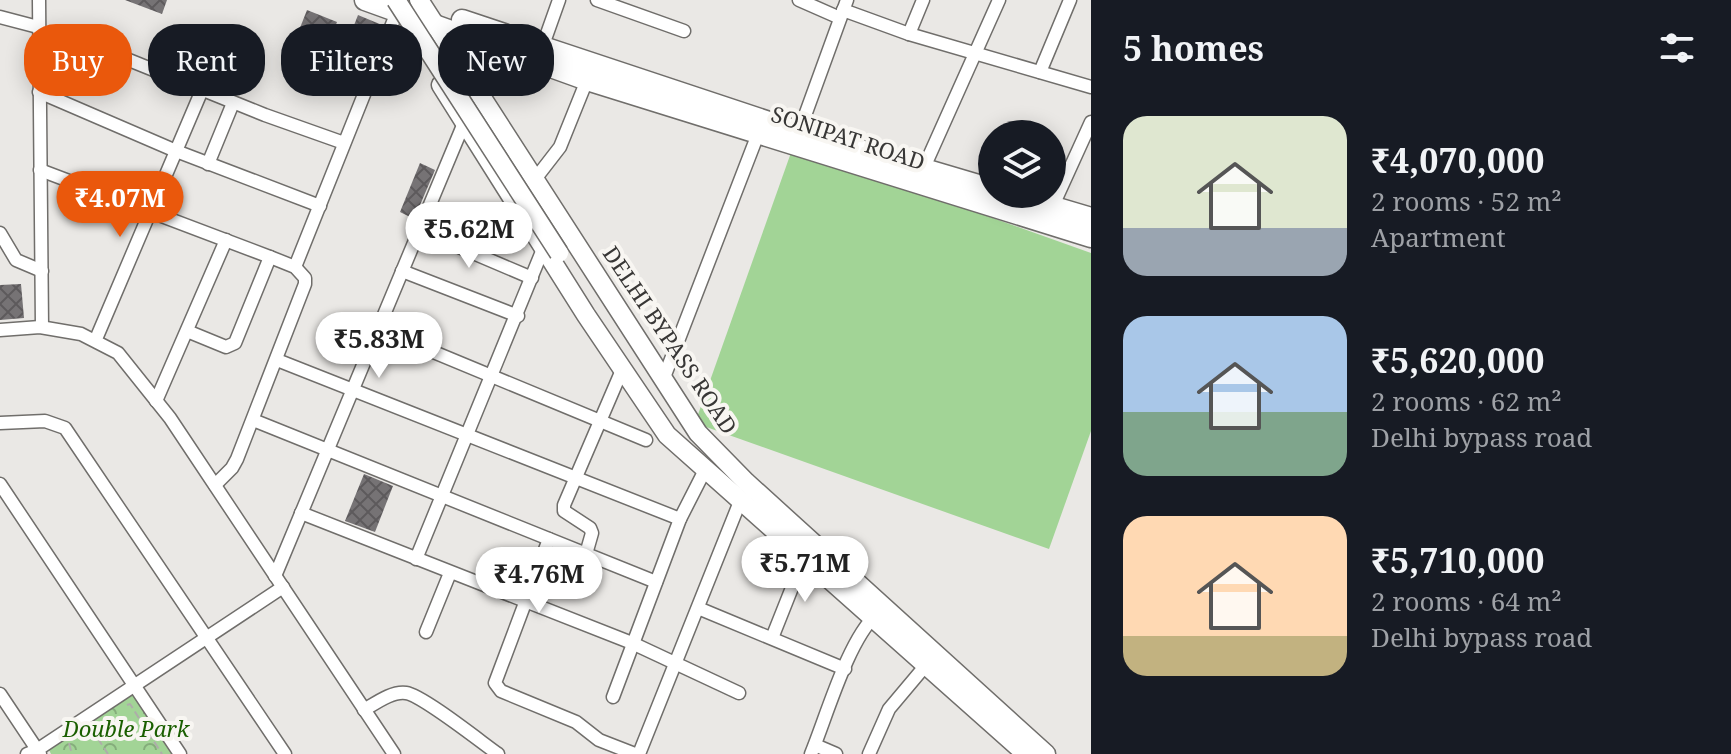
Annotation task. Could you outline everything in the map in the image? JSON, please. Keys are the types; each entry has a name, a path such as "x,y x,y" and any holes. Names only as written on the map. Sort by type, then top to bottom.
{"main road":[{"name":"SONIPAT ROAD","path":"365,0 408,5 472,24"},
{"name":"SONIPAT ROAD","path":"408,5 587,80 799,132 921,177 978,187"},
{"name":"DELHI BYPASS ROAD","path":"408,5 464,123 557,251 622,370 667,435 805,555 880,612 1046,754"},
{"name":"DELHI BYPASS ROAD","path":"408,5 483,102 536,178 703,439 880,612 926,665 1026,754"},
{"path":"408,5 557,251 680,438 682,449"},
{"name":"SONIPAT ROAD","path":"554,49 695,105 758,134 1049,215 1091,218"},
{"name":"SONIPAT ROAD","path":"1036,208 1091,237"},
{"path":"557,251 674,414 690,433 703,439"}],"street":[{"path":"38,24 39,0"},
{"path":"550,24 559,0"},
{"path":"597,0 684,31"},
{"path":"799,0 843,9 909,34 1091,87"},
{"path":"909,34 923,0"},
{"path":"921,177 999,0"},
{"path":"1040,72 1070,0"},
{"path":"295,267 344,143 408,5"},
{"path":"799,132 843,9"},
{"path":"0,17 27,24"},
{"path":"536,178 560,147 587,80"},
{"path":"39,96 42,327"},
{"path":"48,96 208,164 320,206"},
{"path":"96,339 199,96"},
{"path":"216,96 344,143"},
{"path":"208,164 233,103"},
{"path":"1049,215 1091,122"},
{"path":"0,694 35,753 207,638 279,582 301,513 464,123"},
{"path":"663,380 758,134"},
{"path":"40,170 295,267 305,278 253,420 232,468 215,485"},
{"path":"419,230 532,278"},
{"path":"0,233 16,260 42,271"},
{"path":"156,401 226,240"},
{"path":"416,559 532,278 557,251"},
{"path":"187,331 231,347 270,257"},
{"path":"402,271 518,316"},
{"path":"0,330 42,327 81,334 96,339 118,353 215,485 394,754"},
{"path":"378,329 646,440"},
{"path":"277,360 680,519"},
{"path":"586,554 592,533 590,528 564,511 575,477 622,370"},
{"path":"253,420 656,582"},
{"path":"0,423 45,421 65,428 285,754"},
{"path":"613,697 680,519 706,468"},
{"path":"0,484 180,754"},
{"path":"549,539 495,679 497,688 576,722 599,740 637,754 741,499"},
{"path":"0,513 13,504"},
{"path":"301,513 632,643 739,693"},
{"path":"772,638 805,555"},
{"path":"426,632 450,573"},
{"path":"698,608 845,669"},
{"path":"836,754 813,750 862,633 880,612"},
{"path":"869,754 889,709 926,665"},
{"path":"364,710 391,696 405,693 421,700 498,754"}],"path":[{"path":"117,712 130,704 162,754"},
{"path":"90,728 108,754"},
{"path":"69,741 72,754"}],"green space":[{"path":"793,147 1091,253 1091,431 1049,549 695,423"},
{"name":"Double Park","path":"133,694 174,754 51,754 49,750"}],"building":[{"path":"125,0 167,0 162,14"},
{"path":"307,10 337,22 336,24 302,24"},
{"path":"358,15 380,24 354,24"},
{"path":"420,163 435,170 414,219 400,212"},
{"path":"21,284 24,318 0,320 0,285"},
{"path":"364,474 393,486 375,532 345,521"}]}
